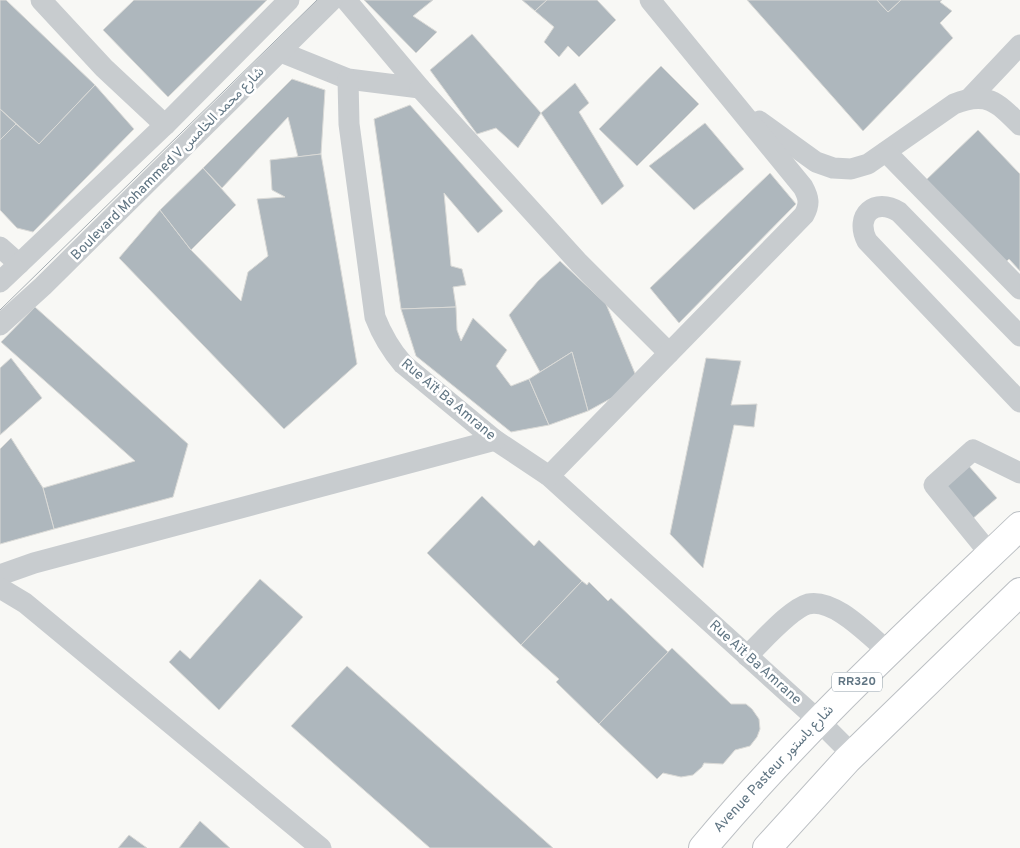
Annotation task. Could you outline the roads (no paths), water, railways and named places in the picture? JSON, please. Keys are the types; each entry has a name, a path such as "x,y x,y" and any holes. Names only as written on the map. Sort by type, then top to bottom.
{"main road":[{"name":"Avenue Pasteur شارع باستور","path":"703,848 772,768 818,720 1020,526"},
{"path":"767,848 853,755 1020,592"}],"street":[{"path":"41,0 104,68 165,125"},
{"path":"0,282 165,125 289,0"},
{"name":"Boulevard Mohammed V شارع محمد الخامس","path":"0,325 43,286 332,0"},
{"path":"346,0 420,88 579,263 669,353"},
{"path":"549,476 804,215 809,206 808,196 803,187 650,0"},
{"path":"970,98 1020,45"},
{"path":"281,52 348,80 420,88"},
{"name":"Rue Aït Ba Amrane","path":"348,80 350,124 375,317 382,335 403,364 495,440 549,476 818,720 853,755"},
{"path":"736,105 816,162 833,168 851,169 868,164 954,104 970,98 983,98 995,102 1020,125"},
{"path":"886,152 1020,289"},
{"path":"1020,336 899,212 890,206 879,206 869,211 862,220 862,231 867,241 1020,402"},
{"path":"0,247 19,264"},
{"path":"0,575 34,563 495,440"},
{"path":"990,554 934,485 973,450 1020,473"},
{"path":"0,588 25,603 321,848"},
{"path":"747,656 794,612 808,604 824,604 839,612 888,652"}],"tram line":[{"path":"0,310 317,0"}]}
